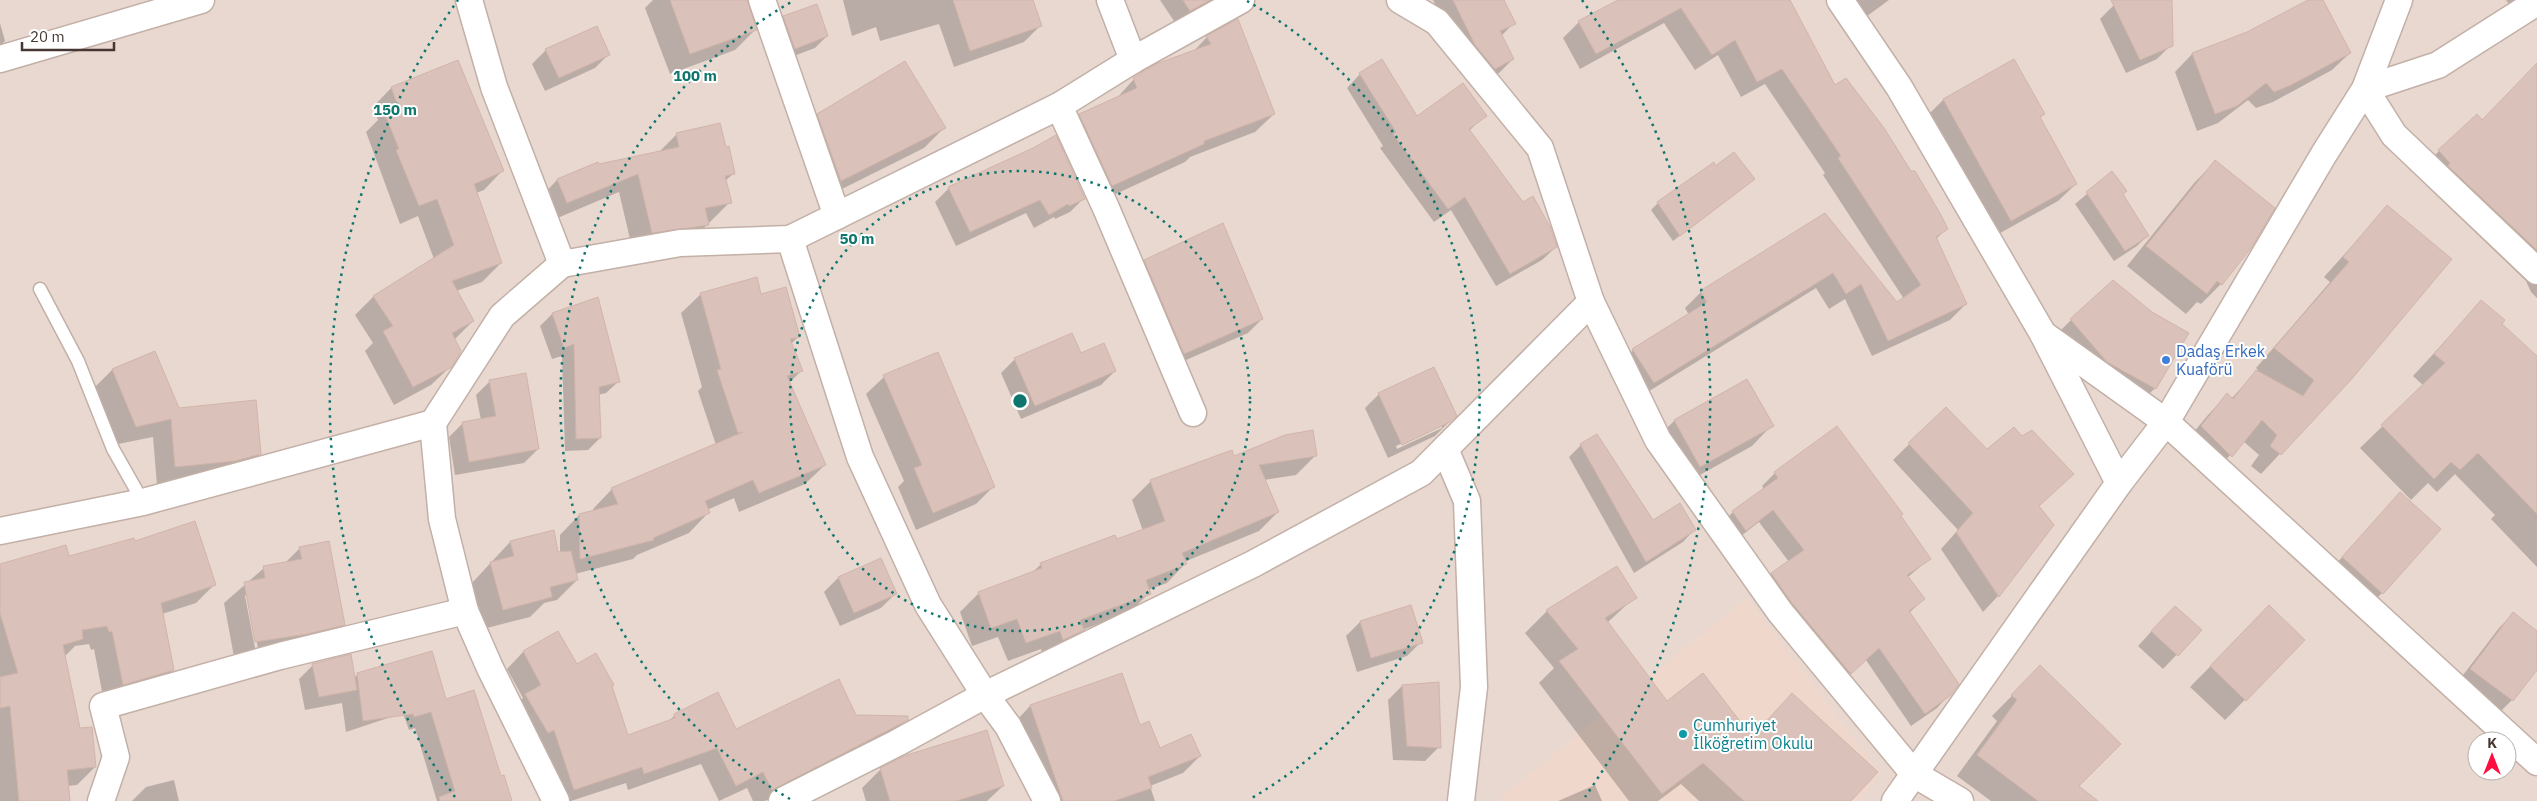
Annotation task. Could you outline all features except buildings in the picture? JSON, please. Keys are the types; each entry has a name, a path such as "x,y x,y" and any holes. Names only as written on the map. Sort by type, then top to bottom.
{"street":[{"path":"469,0 494,87 562,264"},
{"path":"762,0 837,216"},
{"path":"1110,0 1133,60"},
{"path":"556,801 490,668 465,611 442,520 433,424 502,316 562,264 680,243 790,239 1060,106 1133,60 1241,0"},
{"path":"1400,0 1437,22 1540,148 1591,302 1658,440 1780,612 1914,774 1960,801"},
{"path":"1840,0 1900,87 2042,334 2119,483"},
{"path":"1895,801 2119,483 2166,422 2319,162 2365,89 2399,0"},
{"path":"0,59 193,1"},
{"path":"2365,89 2438,66 2537,2"},
{"path":"2365,89 2394,135 2537,271"},
{"path":"1060,106 1110,217 1193,413"},
{"path":"790,239 860,457 928,605 985,695 1008,726 1047,801"},
{"path":"782,801 897,743 985,695 1253,564 1421,473 1591,302"},
{"path":"2042,334 2166,422 2537,762"},
{"path":"0,531 143,502 433,424"},
{"path":"1445,449 1467,501 1474,686 1461,801"},
{"path":"101,801 116,757 103,706 280,656 465,611"}],"lane":[{"path":"40,289 78,361 113,449 143,502"}],"shaded area":[{"path":"0,0 2537,0 2537,801 0,801"},
{"path":"1747,598 1880,773 1860,801 1496,801"}],"place":[{"name":"Dadaş Erkek Kuaförü","path":"2166,360"},
{"name":"Cumhuriyet İlköğretim Okulu","path":"1683,734"}]}
